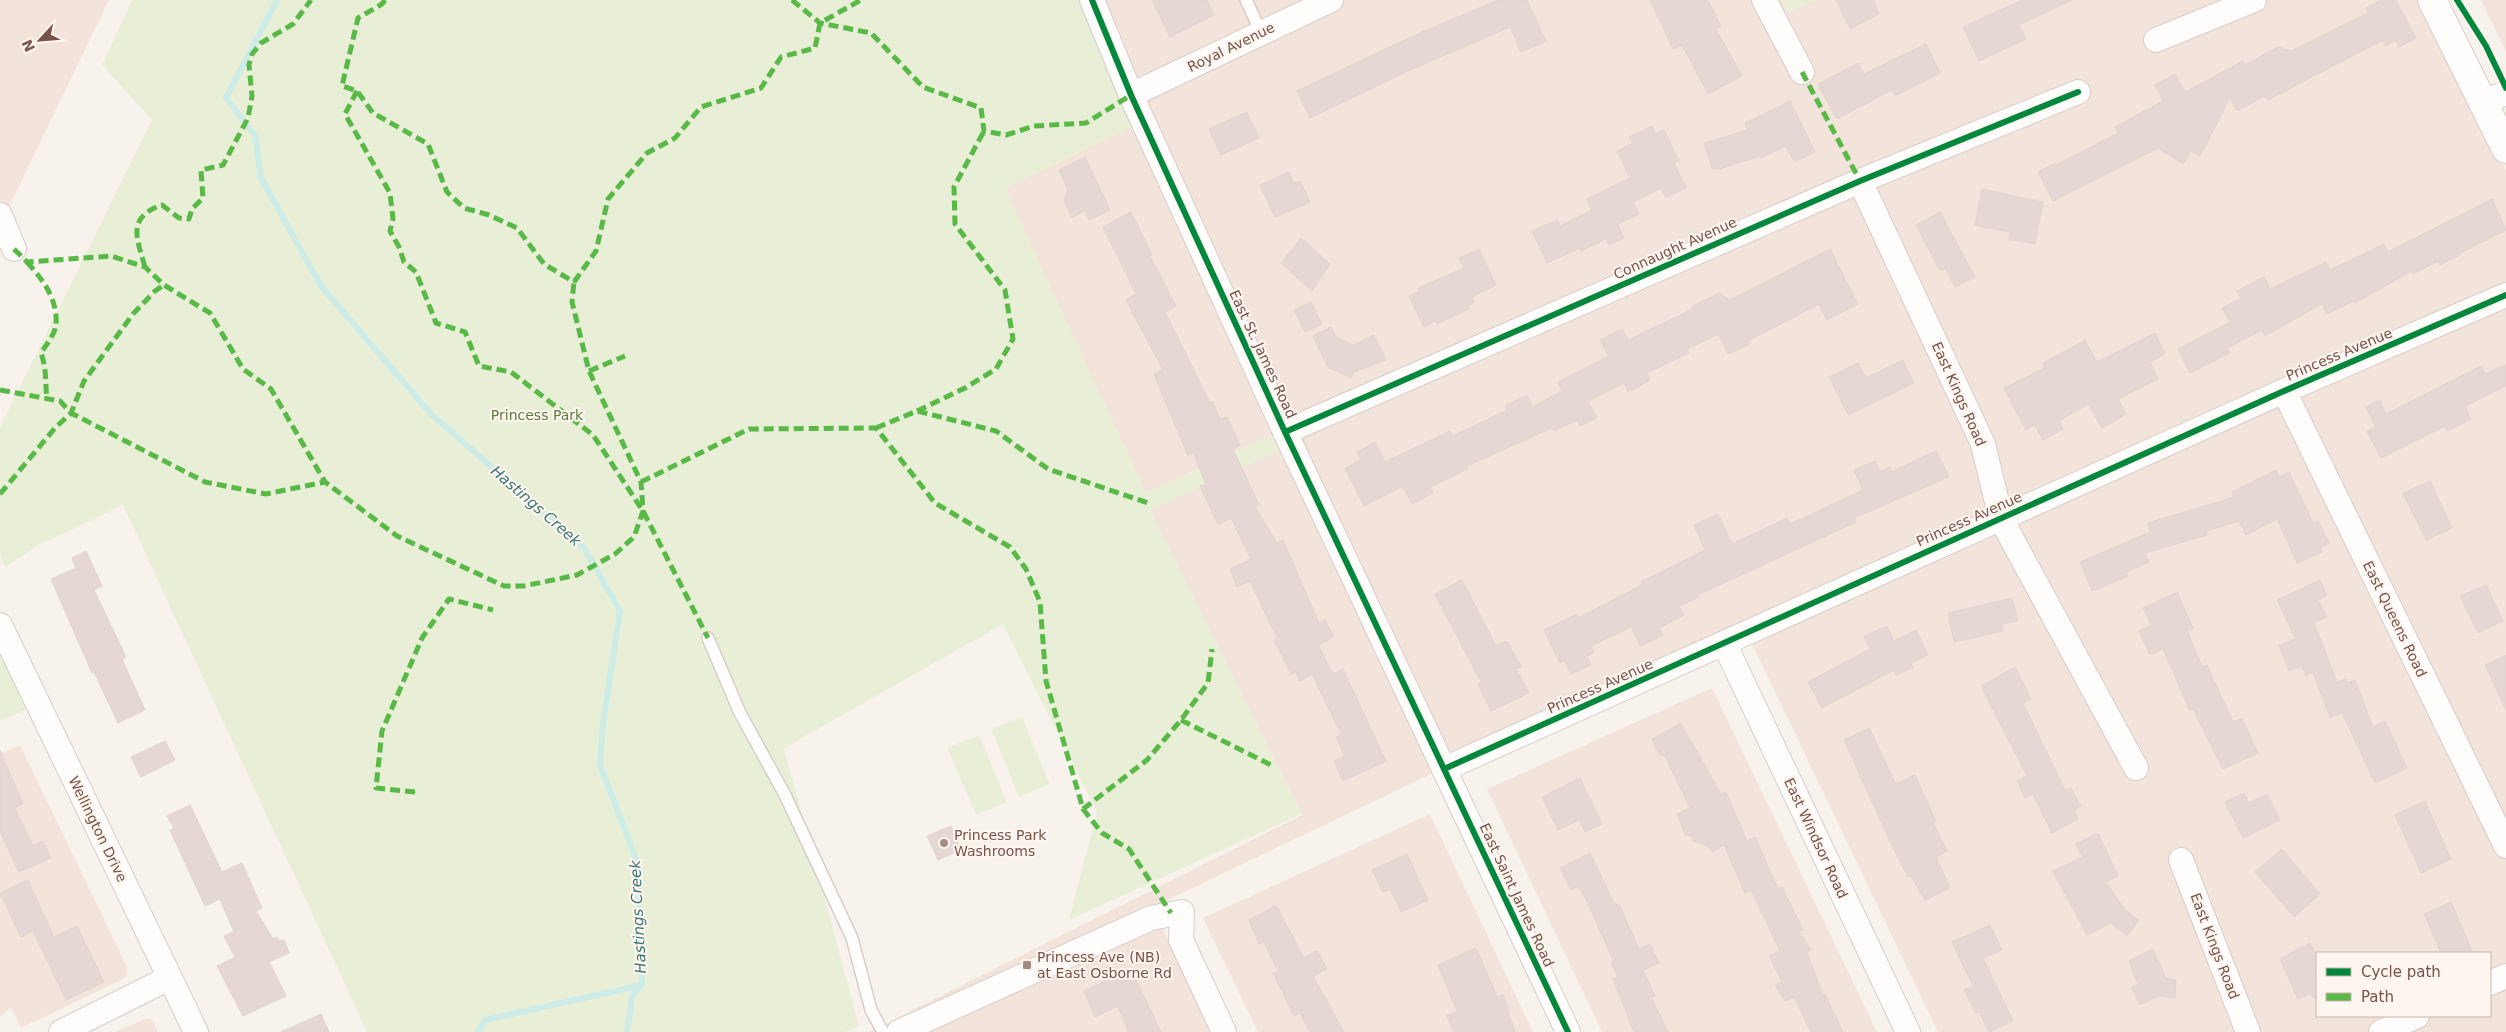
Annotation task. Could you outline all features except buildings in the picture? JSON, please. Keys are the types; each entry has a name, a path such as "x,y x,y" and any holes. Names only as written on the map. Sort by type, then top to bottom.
{"main road":[{"path":"2432,0 2495,98 2506,150"}],"street":[{"name":"East St. James Road","path":"1092,0 1131,95 1285,432 1444,770"},
{"name":"Royal Avenue","path":"1131,95 1332,0"},
{"path":"1764,0 1802,72"},
{"path":"2156,40 2254,0"},
{"name":"Connaught Avenue","path":"1285,432 1860,181 2078,92"},
{"name":"East Kings Road","path":"1860,181 1983,444 2000,519 2136,768"},
{"path":"0,215 14,249"},
{"name":"Princess Avenue","path":"1444,770 2284,391 2506,295"},
{"name":"East Queens Road","path":"2284,391 2506,846"},
{"name":"Wellington Drive","path":"0,625 196,1032"},
{"name":"East Windsor Road","path":"1724,643 1908,1032"},
{"name":"East Saint James Road","path":"1444,770 1568,1032"},
{"name":"East Kings Road","path":"2181,860 2248,1032"},
{"path":"899,1032 1152,918 1182,912 1181,940 1224,1032"},
{"path":"2491,983 2506,976"},
{"path":"61,1032 170,978"},
{"path":"2381,1032 2416,1017"}],"lane":[{"path":"1246,0 1261,32"},
{"path":"708,638 740,713 785,795 852,938 871,1010 883,1032"}],"shaded area":[{"path":"0,0 109,0 7,211 0,243"},
{"path":"1084,0 2423,0 2506,171 2506,1032 1938,1032 1743,625 1153,907 1212,1032 869,1032 1302,815 1149,510 1294,443 1287,428 1146,493 1004,189"},
{"path":"2481,0 2506,0 2506,52"},
{"path":"1712,688 1877,1032 1602,1032 1487,789"},
{"path":"20,745 127,967 127,974 123,979 21,1028 11,1007 0,1017 0,754"},
{"path":"1430,814 1533,1032 1258,1032 1203,918"},
{"path":"148,1018 154,1022 158,1032 115,1032"}],"green space":[{"name":"Princess Park","path":"132,0 1084,0 1139,123 1005,189 1146,493 1287,428 1294,443 1150,510 1301,814 1069,920 1097,812 1003,624 784,748 859,1026 845,1032 367,1032 123,505 37,546 5,567 0,555 0,427 152,120 102,65"},
{"path":"1782,0 1816,0 1788,13"},
{"path":"0,621 36,705 0,721"},
{"path":"1022,717 1050,784 1019,797 991,729"},
{"path":"979,735 1007,802 976,815 947,748"}],"waterway":[{"name":"Hastings Creek","path":"277,0 226,98 255,135 261,178 321,286 431,414 584,548 620,611 603,723 600,765 637,861 642,985 485,1020 478,1032"},
{"path":"627,1032 632,996 642,985"}],"marked path":[{"path":"145,267 137,238 137,230 143,216 162,205 179,218 189,219 192,209 203,198 201,170 223,165 248,118 252,96 249,65 252,54 261,43 293,24 311,0"},
{"path":"385,0 382,4 358,18 342,86 357,91 373,113 428,144 447,192 464,208 489,215 517,228 544,264 574,282"},
{"path":"792,0 820,23 871,33 923,87 981,108 984,131 1006,135 1034,126 1086,123 1131,95"},
{"path":"574,282 596,251 608,199 647,153 675,138 701,107 761,88 781,57 815,48 820,23 861,0"},
{"path":"1802,72 1860,181"},
{"path":"357,91 345,114 390,193 393,219 390,231 399,247 404,262 416,272 436,323 465,332 479,366 511,372 593,435 643,511 708,638"},
{"path":"917,411 965,388 996,369 1013,339 1005,290 955,224 954,187 984,131"},
{"path":"14,249 27,262 111,256 145,267 164,285 210,313 243,369 271,389 325,482"},
{"path":"27,262 48,290 55,307 56,325 54,332 41,353 45,371 47,400"},
{"path":"0,390 60,401 71,413 205,482 266,494 325,482 397,536 504,586 524,586 577,575 615,554 634,537 643,511 641,482 589,371 572,302 574,282"},
{"path":"0,494 55,428 71,413 84,381 133,314 155,291 164,285"},
{"path":"589,371 625,356"},
{"path":"876,428 917,411 996,431 1048,469 1148,503"},
{"path":"641,482 749,429 876,428 935,503 1010,547 1026,569 1040,602 1046,681 1083,809 1102,833 1129,849 1171,913"},
{"path":"415,792 376,788 382,731 422,638 449,599 493,610"},
{"path":"1083,809 1147,760 1181,720 1208,683 1212,649"},
{"path":"1181,720 1271,765"}],"cycle path":[{"path":"1092,0 1131,95 1285,432 1568,1032"},
{"path":"2457,0 2486,46 2506,88"},
{"path":"1285,432 1860,181 2078,92"},
{"path":"1444,769 2284,391 2506,295"}],"place":[{"name":"Princess Park Washrooms","path":"944,843"},
{"name":"Princess Ave (NB) at East Osborne Rd","path":"1027,965"}]}
